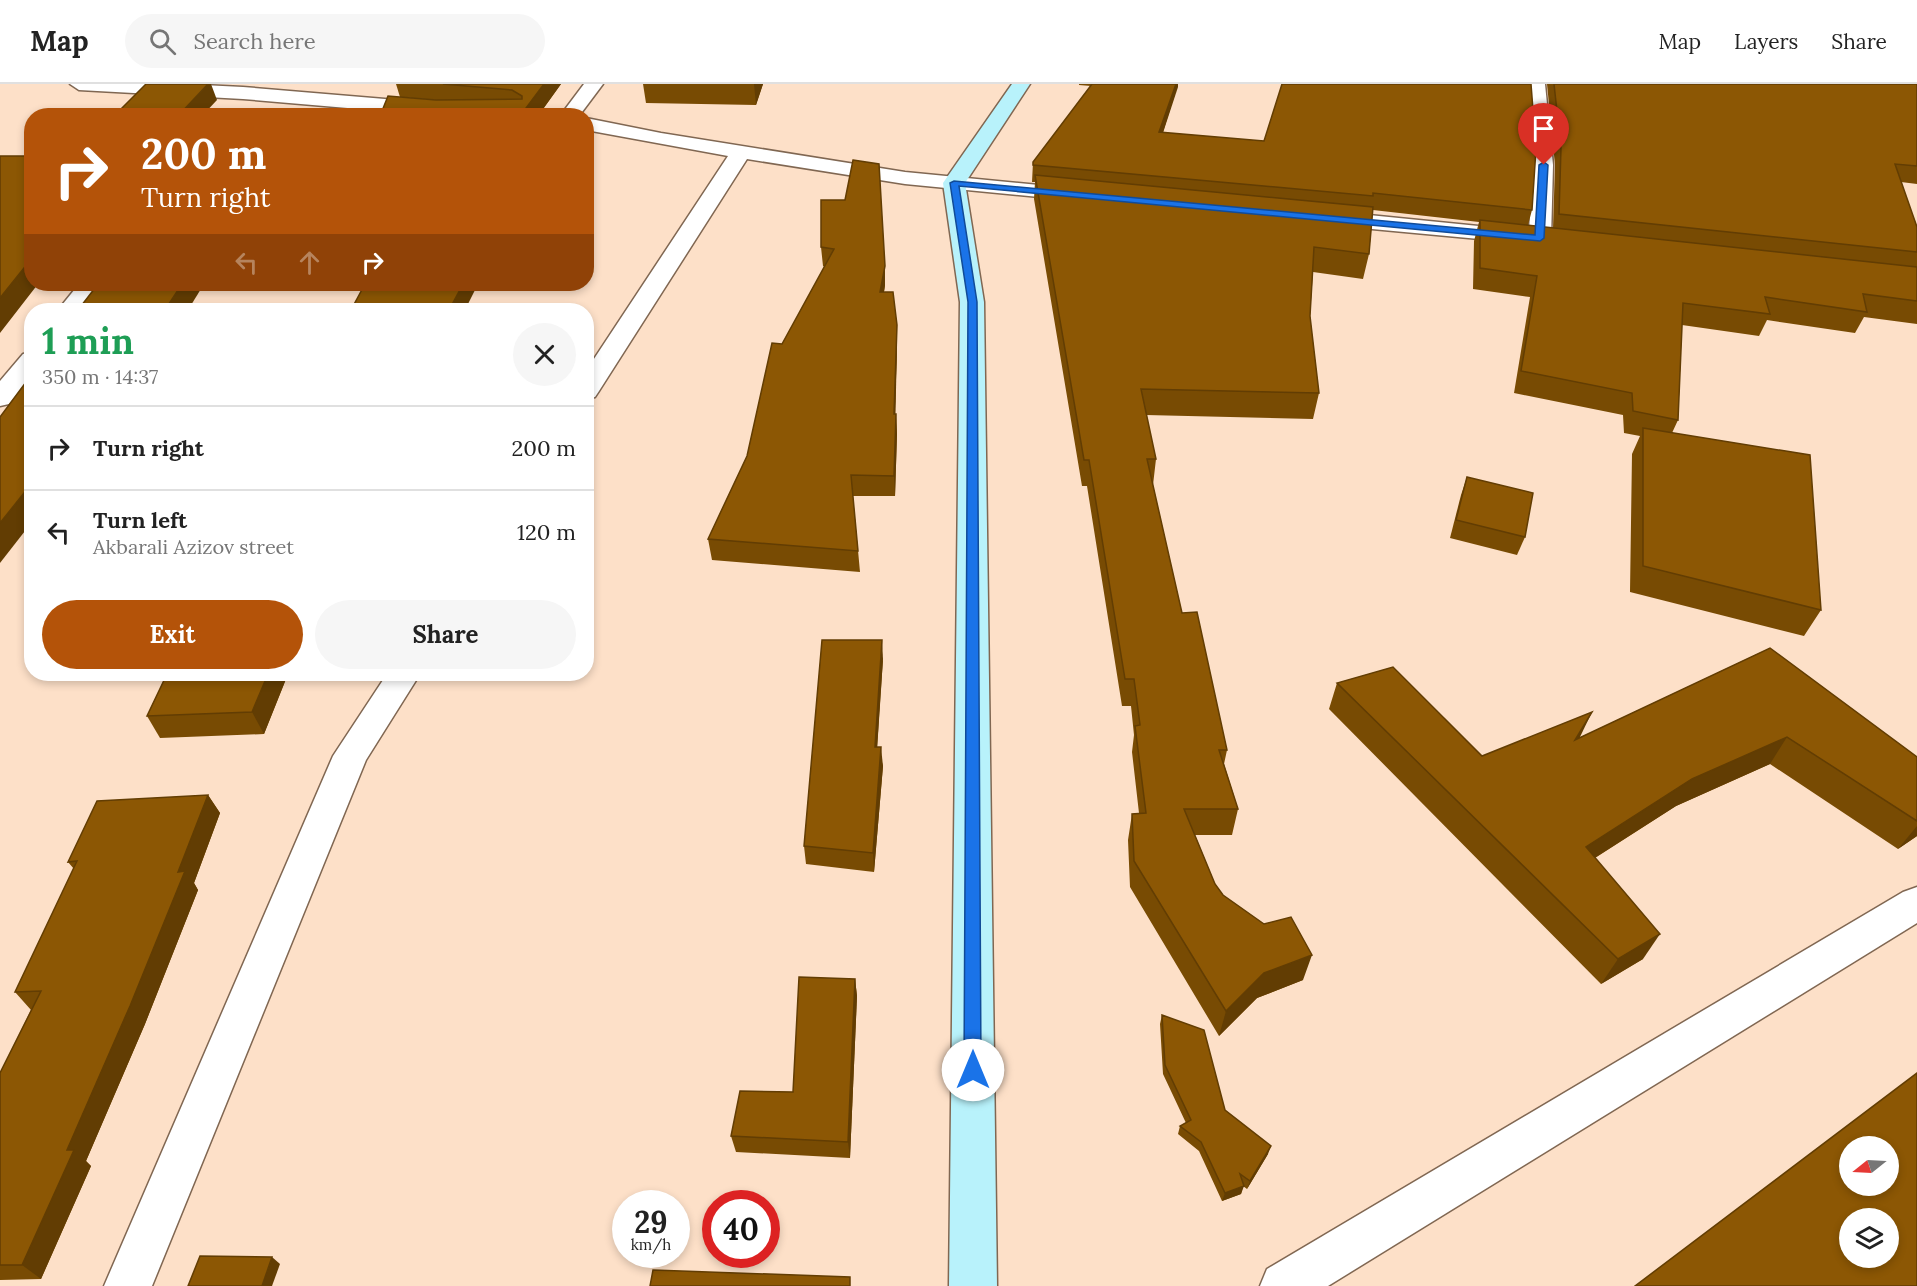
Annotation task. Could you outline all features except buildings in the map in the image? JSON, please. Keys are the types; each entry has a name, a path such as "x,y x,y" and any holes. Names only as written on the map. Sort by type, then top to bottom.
{"street":[{"path":"79,84 237,101 367,108"},
{"path":"575,108 594,84"},
{"path":"973,1286 972,302 954,183 1021,84"},
{"path":"1536,84 1544,165 1540,238"},
{"path":"594,126 661,139 742,150 905,178 1106,197"},
{"path":"594,379 742,150"},
{"path":"1305,216 1563,240"},
{"path":"76,303 85,291"},
{"path":"0,398 24,369"},
{"path":"128,1286 350,756 399,681"},
{"path":"1284,1286 1917,903"}],"route":[{"path":"973,1070 972,302 954,183 1540,238 1544,165"}]}
